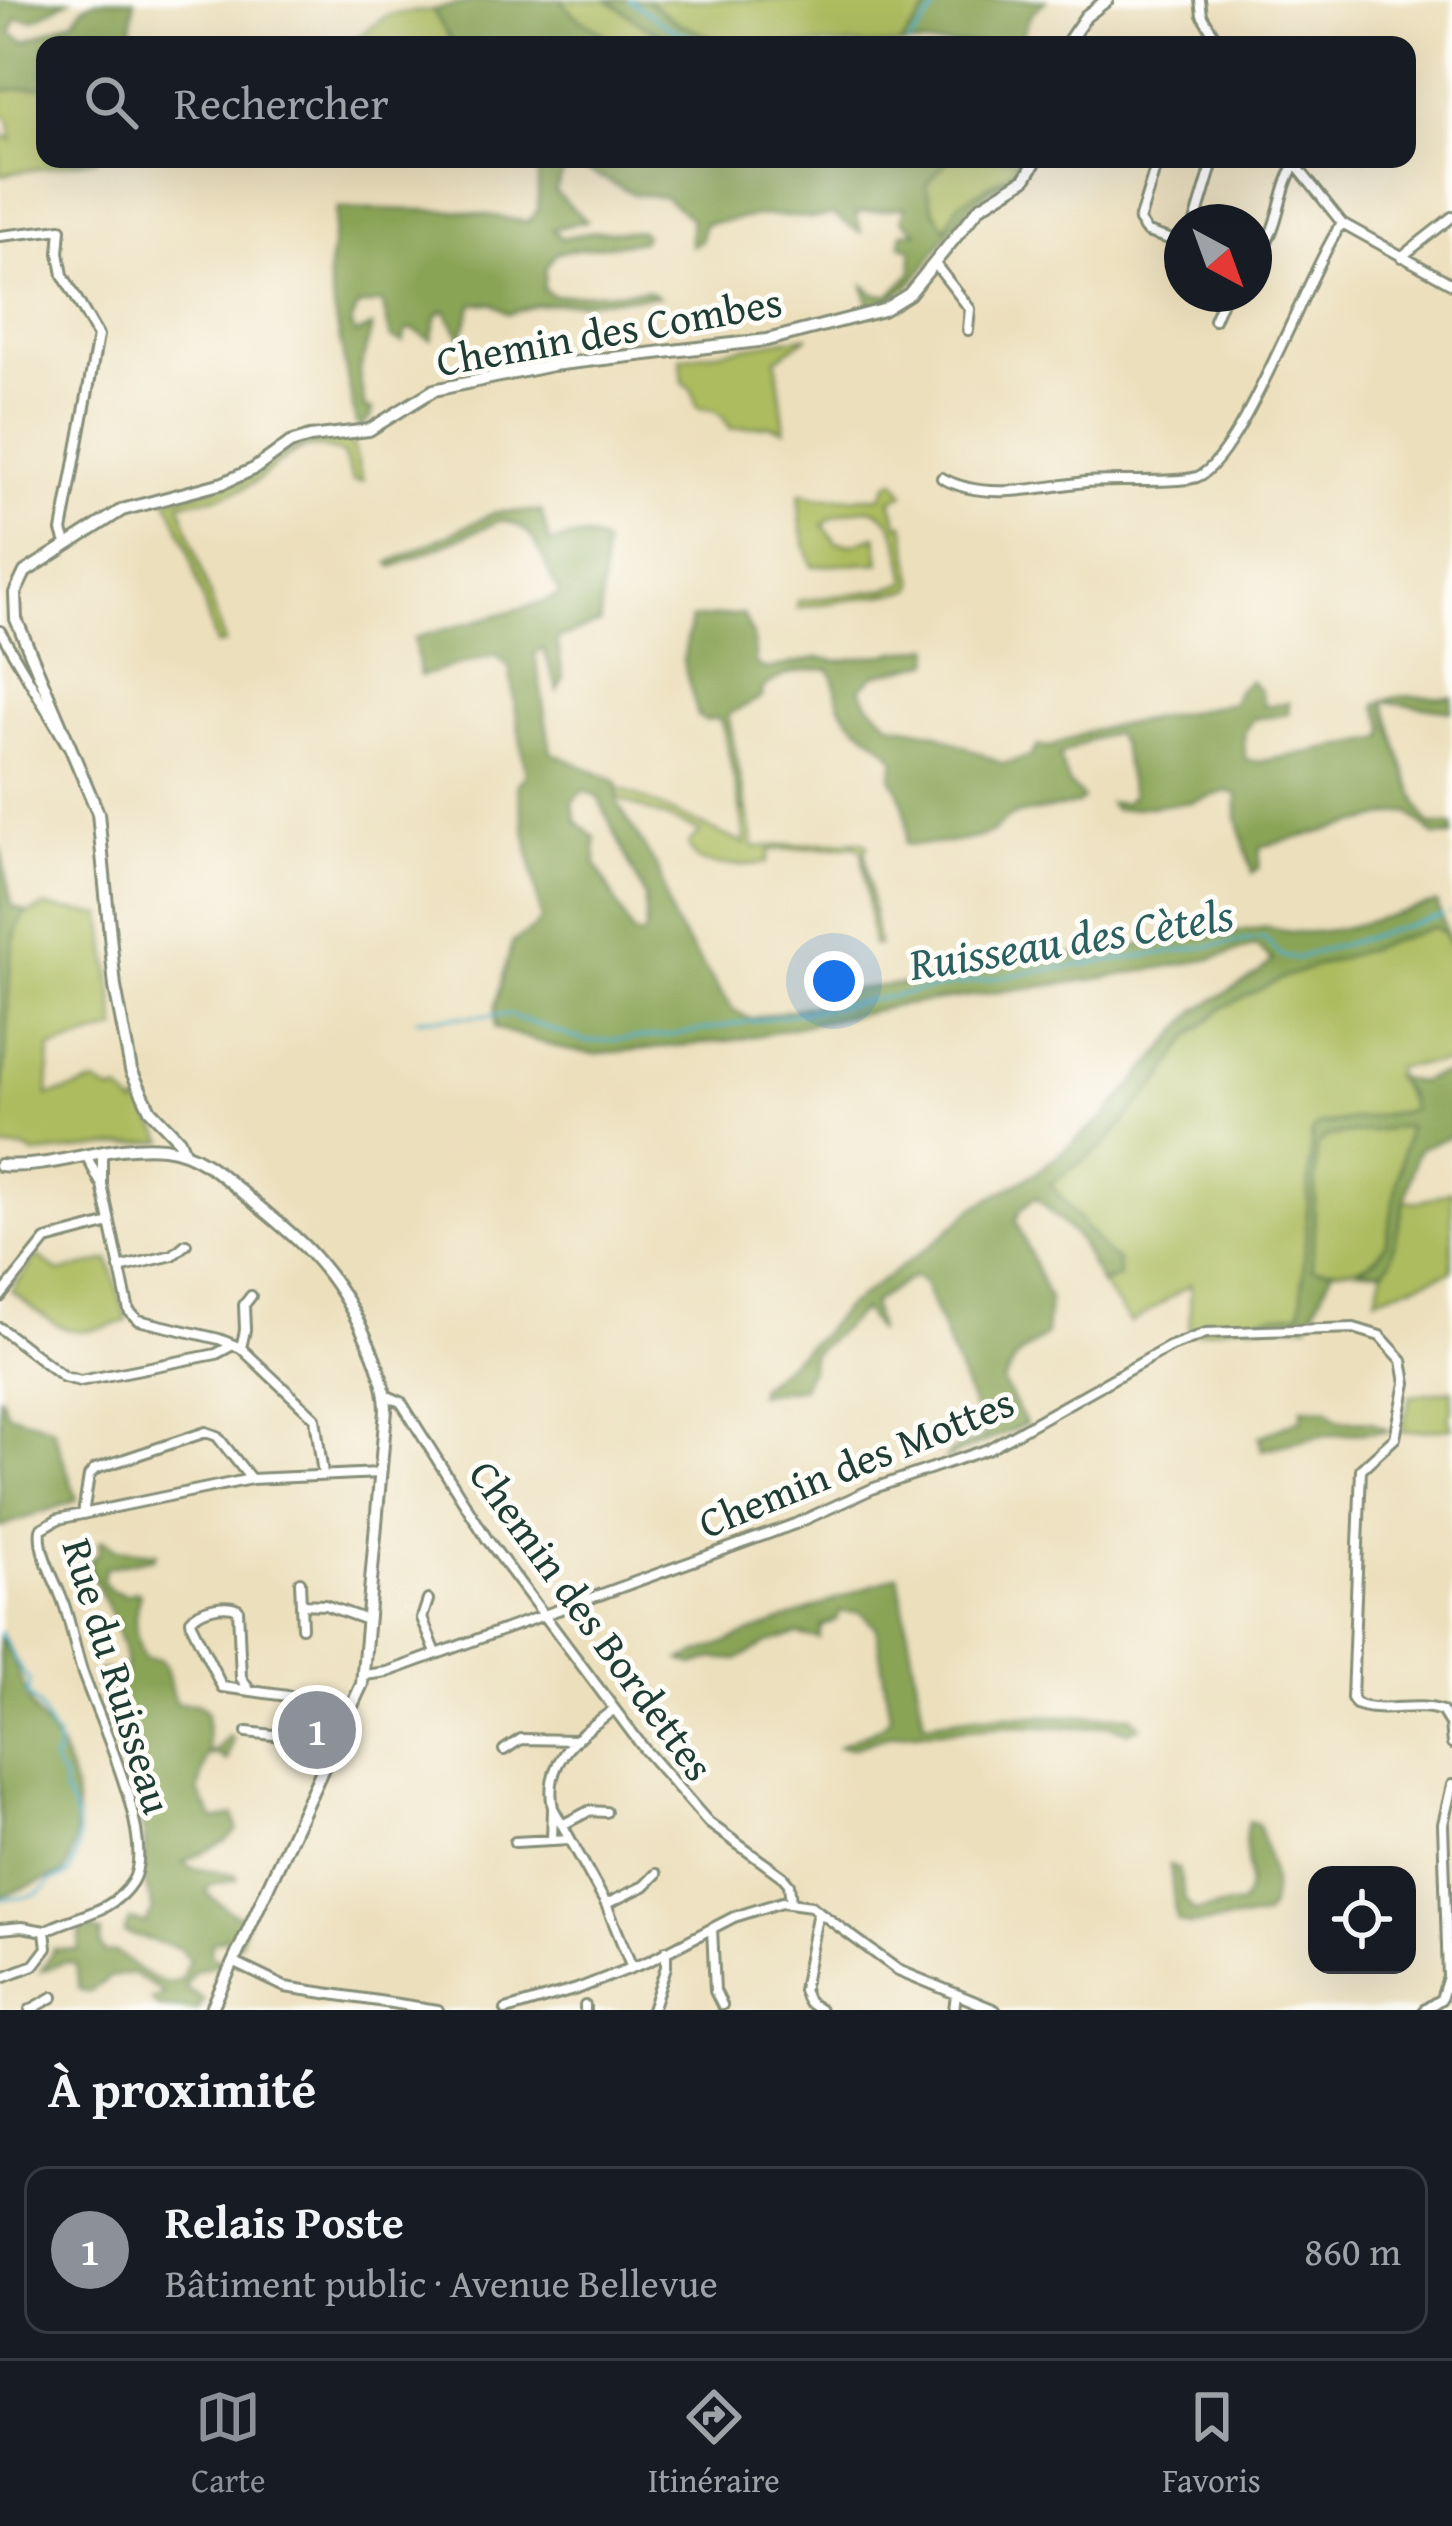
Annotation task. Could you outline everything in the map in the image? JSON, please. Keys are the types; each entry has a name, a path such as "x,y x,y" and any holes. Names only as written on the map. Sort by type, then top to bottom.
{"street":[{"path":"1074,36 1086,16 1107,0"},
{"path":"1200,0 1202,15 1215,36"},
{"name":"Chemin des Combes","path":"178,1151 144,1100 127,1054 111,953 98,813 21,632 14,601 25,572 142,501 239,477 290,443 369,430 444,387 552,365 737,344 837,324 897,303 980,207 1024,178 1031,168"},
{"path":"1157,168 1139,220 1147,232 1164,237"},
{"path":"1200,204 1211,168"},
{"path":"1272,227 1291,168"},
{"path":"1298,168 1342,223 1452,284"},
{"path":"1401,257 1452,217"},
{"path":"942,478 985,490 1025,490 1091,481 1185,479 1207,472 1237,427 1342,223"},
{"path":"0,236 62,229 63,275 98,337 62,531 66,543"},
{"path":"935,264 970,309 968,330"},
{"path":"1214,320 1218,312"},
{"path":"0,631 59,737 70,742"},
{"path":"0,1165 137,1147 178,1151 215,1170 318,1260 379,1367 386,1399 364,1675 236,1964 211,2010"},
{"path":"102,1153 102,1185 129,1311 139,1320 237,1346 315,1418 323,1474"},
{"path":"87,1156 102,1185"},
{"path":"0,1297 46,1240 110,1223"},
{"path":"119,1268 173,1255 186,1244"},
{"path":"0,1328 64,1377 80,1381 237,1346 245,1330 244,1305 251,1296"},
{"name":"Chemin des Mottes","path":"540,1612 795,1524 874,1488 988,1449 1186,1339 1228,1330 1354,1328 1380,1336 1391,1346 1402,1360 1406,1383 1395,1438 1361,1469 1352,1698 1355,1704 1375,1710 1422,1707 1442,1711 1450,1724 1452,1744"},
{"name":"Chemin des Bordettes","path":"386,1399 394,1397 405,1408 487,1539 614,1710 696,1811 783,1877 789,1884 791,1903"},
{"path":"251,1479 217,1436 206,1432 95,1469 89,1476 83,1514 251,1479 380,1473"},
{"name":"Rue du Ruisseau","path":"0,1930 45,1931 105,1907 131,1884 139,1864 122,1778 41,1545 41,1529 58,1519 83,1514"},
{"path":"300,1582 302,1628"},
{"path":"428,1600 422,1618 436,1653"},
{"path":"301,1604 325,1606 367,1620"},
{"path":"248,1688 241,1678 238,1609 198,1611 192,1626 218,1683 228,1690 248,1688 353,1705"},
{"path":"364,1675 378,1675 540,1612"},
{"path":"552,1840 550,1792 557,1759 614,1710"},
{"path":"248,1732 336,1742"},
{"path":"504,1750 521,1739 576,1740"},
{"path":"1424,2010 1441,1999 1448,1977 1443,1824 1452,1785"},
{"path":"553,1808 606,1904 631,1965"},
{"path":"562,1825 589,1811 606,1812"},
{"path":"515,1842 570,1839"},
{"path":"606,1904 644,1886 656,1874"},
{"path":"506,2010 526,2008 649,1961 770,1905 791,1903 818,1911 898,1970 995,2010"},
{"path":"818,1911 803,1990 808,2002 820,2010"},
{"path":"712,1928 716,1990 722,2005"},
{"path":"0,1978 21,1972 44,1955 45,1931"},
{"path":"652,2010 666,1951"},
{"path":"649,1961 661,1985"},
{"path":"236,1964 284,1987 438,2010"},
{"path":"953,2010 956,1994"},
{"path":"30,2010 53,1997"}],"green space":[{"path":"0,0 69,0 33,20 16,18 11,33 25,41 36,36 36,87 0,91"},
{"path":"96,0 134,0 131,36 37,36 74,20"},
{"path":"477,0 561,0 573,14 607,36 448,36 433,10"},
{"path":"561,0 608,0 660,36 607,36 573,14"},
{"path":"608,0 647,0 679,24 708,36 664,36"},
{"path":"647,0 935,0 907,36 708,36 679,24"},
{"path":"935,0 1046,0 1031,14 1022,36 907,36"},
{"path":"433,10 448,36 359,36 388,15"},
{"path":"36,87 36,168 43,168 0,175 0,133 12,140 10,121 0,113 0,91"},
{"path":"538,168 565,168 555,192 587,221 553,229 561,239 590,232 641,231 645,235 642,241 557,252 546,268 543,289 553,296 647,290 657,296 537,305 508,314 492,303 473,304 461,338 445,310 437,315 431,340 413,329 406,331 403,342 391,338 382,302 358,306 351,324 355,334 372,327 359,373 365,408 372,409 361,428 356,423 328,277 337,208 462,211 528,222 538,210"},
{"path":"582,168 941,168 926,185 945,228 959,203 1017,168 960,217 906,288 870,308 864,285 875,294 890,295 912,273 912,250 901,245 902,233 917,232 902,220 905,207 856,213 861,233 833,215 765,215 704,224 701,241 691,246 691,218 664,197 634,194"},
{"path":"1017,168 975,201 939,244 900,169"},
{"path":"809,336 776,359 785,430 769,425 731,429 718,413 698,408 692,390 683,382 681,358"},
{"path":"351,439 363,481 353,481 343,454 313,447 301,449 240,490 180,503 225,643 216,645 187,545 167,499 243,481 309,442"},
{"path":"896,480 904,494 891,500 898,524 904,524 915,584 912,590 797,608 798,601 907,582 895,532 881,514 858,510 823,525 836,542 852,544 876,536 880,563 812,566 800,521 800,493 820,498 881,497 888,483"},
{"path":"541,511 550,544 577,537 604,544 600,623 557,639 563,678 558,690 543,648 535,654 551,752 617,782 618,804 658,869 673,921 732,1009 750,1019 833,1001 846,990 912,983 971,958 1043,959 1268,927 1288,932 1330,930 1437,903 1452,951 1445,934 1434,927 1287,976 1224,1007 1189,1037 1163,1077 1103,1147 1050,1184 1107,1254 1118,1261 1119,1277 1101,1284 1078,1239 1036,1197 1020,1210 1016,1221 1049,1299 1046,1335 1016,1358 1003,1383 1026,1424 944,1460 952,1451 985,1436 924,1284 914,1276 872,1303 878,1332 863,1310 812,1355 801,1388 758,1394 759,1387 821,1335 843,1309 975,1207 1037,1172 1105,1117 1197,1010 1273,960 1256,946 1211,959 1096,979 895,1006 736,1040 596,1054 566,1050 495,1028 495,1007 512,943 541,919 517,784 526,775 509,666 495,655 420,676 414,638 547,601 560,593 525,530 501,520 393,567 389,563 496,512","holes":["584,790 598,797 645,897 646,930 641,937 632,933 596,864 595,837 577,822 572,802"]},
{"path":"743,614 753,637 756,665 767,669 818,658 838,661 932,647 931,662 875,675 860,688 868,703 891,724 935,733 1003,764 1031,756 1037,746 1050,747 1093,730 1233,703 1250,680 1260,690 1264,706 1289,702 1288,714 1252,719 1244,733 1245,759 1258,762 1384,738 1376,705 1383,701 1424,816 1430,825 1452,825 1452,836 1434,836 1409,812 1399,813 1260,847 1259,868 1252,873 1237,818 1237,794 1227,791 1193,802 1114,810 1109,803 1124,803 1132,796 1122,746 1114,733 1059,756 1069,784 1084,798 1078,804 1015,815 974,838 905,844 905,810 891,778 895,760 845,714 829,669 779,678 763,688 762,697 728,715 747,810 741,811 722,723 698,716 683,661 691,619"},
{"path":"1404,696 1452,697 1451,711 1384,701"},
{"path":"617,787 745,844 741,811 747,810 754,847 861,841 868,845 865,853 878,945 873,945 862,851 856,846 770,850 767,863 707,863 696,858 688,844 700,833 697,830 618,799"},
{"path":"0,847 13,907 27,912 13,944 0,1091"},
{"path":"45,907 103,915 117,1029 50,1049 48,1096 95,1083 119,1091 136,1106 140,1101 165,1141 34,1154 27,1149 0,1148 11,930 20,916"},
{"path":"1434,927 1445,934 1452,951 1452,1062 1395,1067 1412,1110 1318,1125 1312,1132 1301,1312 1189,1334 1191,1284 1131,1323 1101,1284 1119,1277 1118,1261 1107,1254 1050,1184 1103,1147 1163,1077 1189,1037 1224,1007 1287,976"},
{"path":"1440,1074 1452,1076 1452,1136 1422,1147 1416,1155 1390,1262 1383,1270 1358,1270 1377,1258 1386,1243 1408,1126 1327,1137 1317,1145 1312,1268 1333,1269 1308,1324 1250,1324 1260,1317 1301,1312 1312,1132 1318,1125 1412,1110 1409,1095 1395,1077 1418,1082"},
{"path":"1408,1126 1386,1243 1364,1265 1312,1269 1317,1144 1328,1137"},
{"path":"1452,1191 1452,1271 1376,1298 1383,1270 1390,1262 1403,1201 1419,1202"},
{"path":"37,1256 59,1272 109,1260 127,1321 75,1330 42,1315 11,1291"},
{"path":"1452,1390 1448,1416 1452,1428 1402,1432 1410,1396"},
{"path":"0,1395 8,1413 53,1428 77,1500 0,1527"},
{"path":"1302,1408 1327,1409 1338,1420 1371,1422 1389,1431 1321,1436 1262,1450 1259,1437 1302,1418"},
{"path":"103,1540 116,1549 156,1553 154,1558 105,1568 103,1582 110,1590 140,1594 135,1626 144,1658 164,1665 176,1703 198,1704 207,1711 208,1752 215,1751 229,1735 233,1738 227,1761 217,1754 207,1756 198,1791 214,1820 234,1815 237,1830 226,1841 183,1862 192,1868 235,1874 237,1879 211,1884 206,1893 235,1915 246,1915 247,1920 239,1944 226,1937 212,1942 211,1956 224,1962 195,1971 186,1983 186,1988 204,2000 198,2010 158,2007 151,2000 164,1993 132,1973 110,1977 89,1992 79,1989 76,1964 65,1962 41,1971 54,1949 79,1950 81,1925 101,1933 105,1953 116,1952 164,1982 181,1980 189,1960 179,1948 124,1933 129,1920 146,1923 153,1910 144,1880 145,1841 137,1799 94,1674 103,1670 123,1676 125,1666 115,1624 90,1571 90,1560 99,1553"},
{"path":"898,1575 924,1723 976,1716 1132,1716 1140,1726 1129,1732 1109,1725 1008,1726 890,1735 852,1748 839,1747 890,1717 876,1627 860,1612 839,1612 836,1620 821,1626 819,1638 797,1634 767,1643 737,1660 714,1658 694,1665 681,1660"},
{"path":"0,1638 35,1712 59,1745 77,1809 64,1873 0,1897"},
{"path":"1249,1821 1258,1824 1272,1872 1273,1896 1264,1917 1189,1925 1176,1920 1170,1865 1179,1870 1185,1900 1194,1911 1241,1904 1249,1883 1245,1842"}],"waterway":[{"path":"629,0 689,36"},
{"path":"915,36 943,0"},
{"name":"Ruisseau des Cètels","path":"417,1019 509,1015 587,1042 674,1035 1005,976 1264,938 1282,956 1294,959 1442,915"},
{"path":"0,1632 30,1681 27,1695 58,1738 57,1757 52,1760 64,1780 63,1792 78,1832 68,1875 50,1881 35,1894 0,1899"}],"place":[{"name":"Relais Poste","path":"317,1730"}]}
